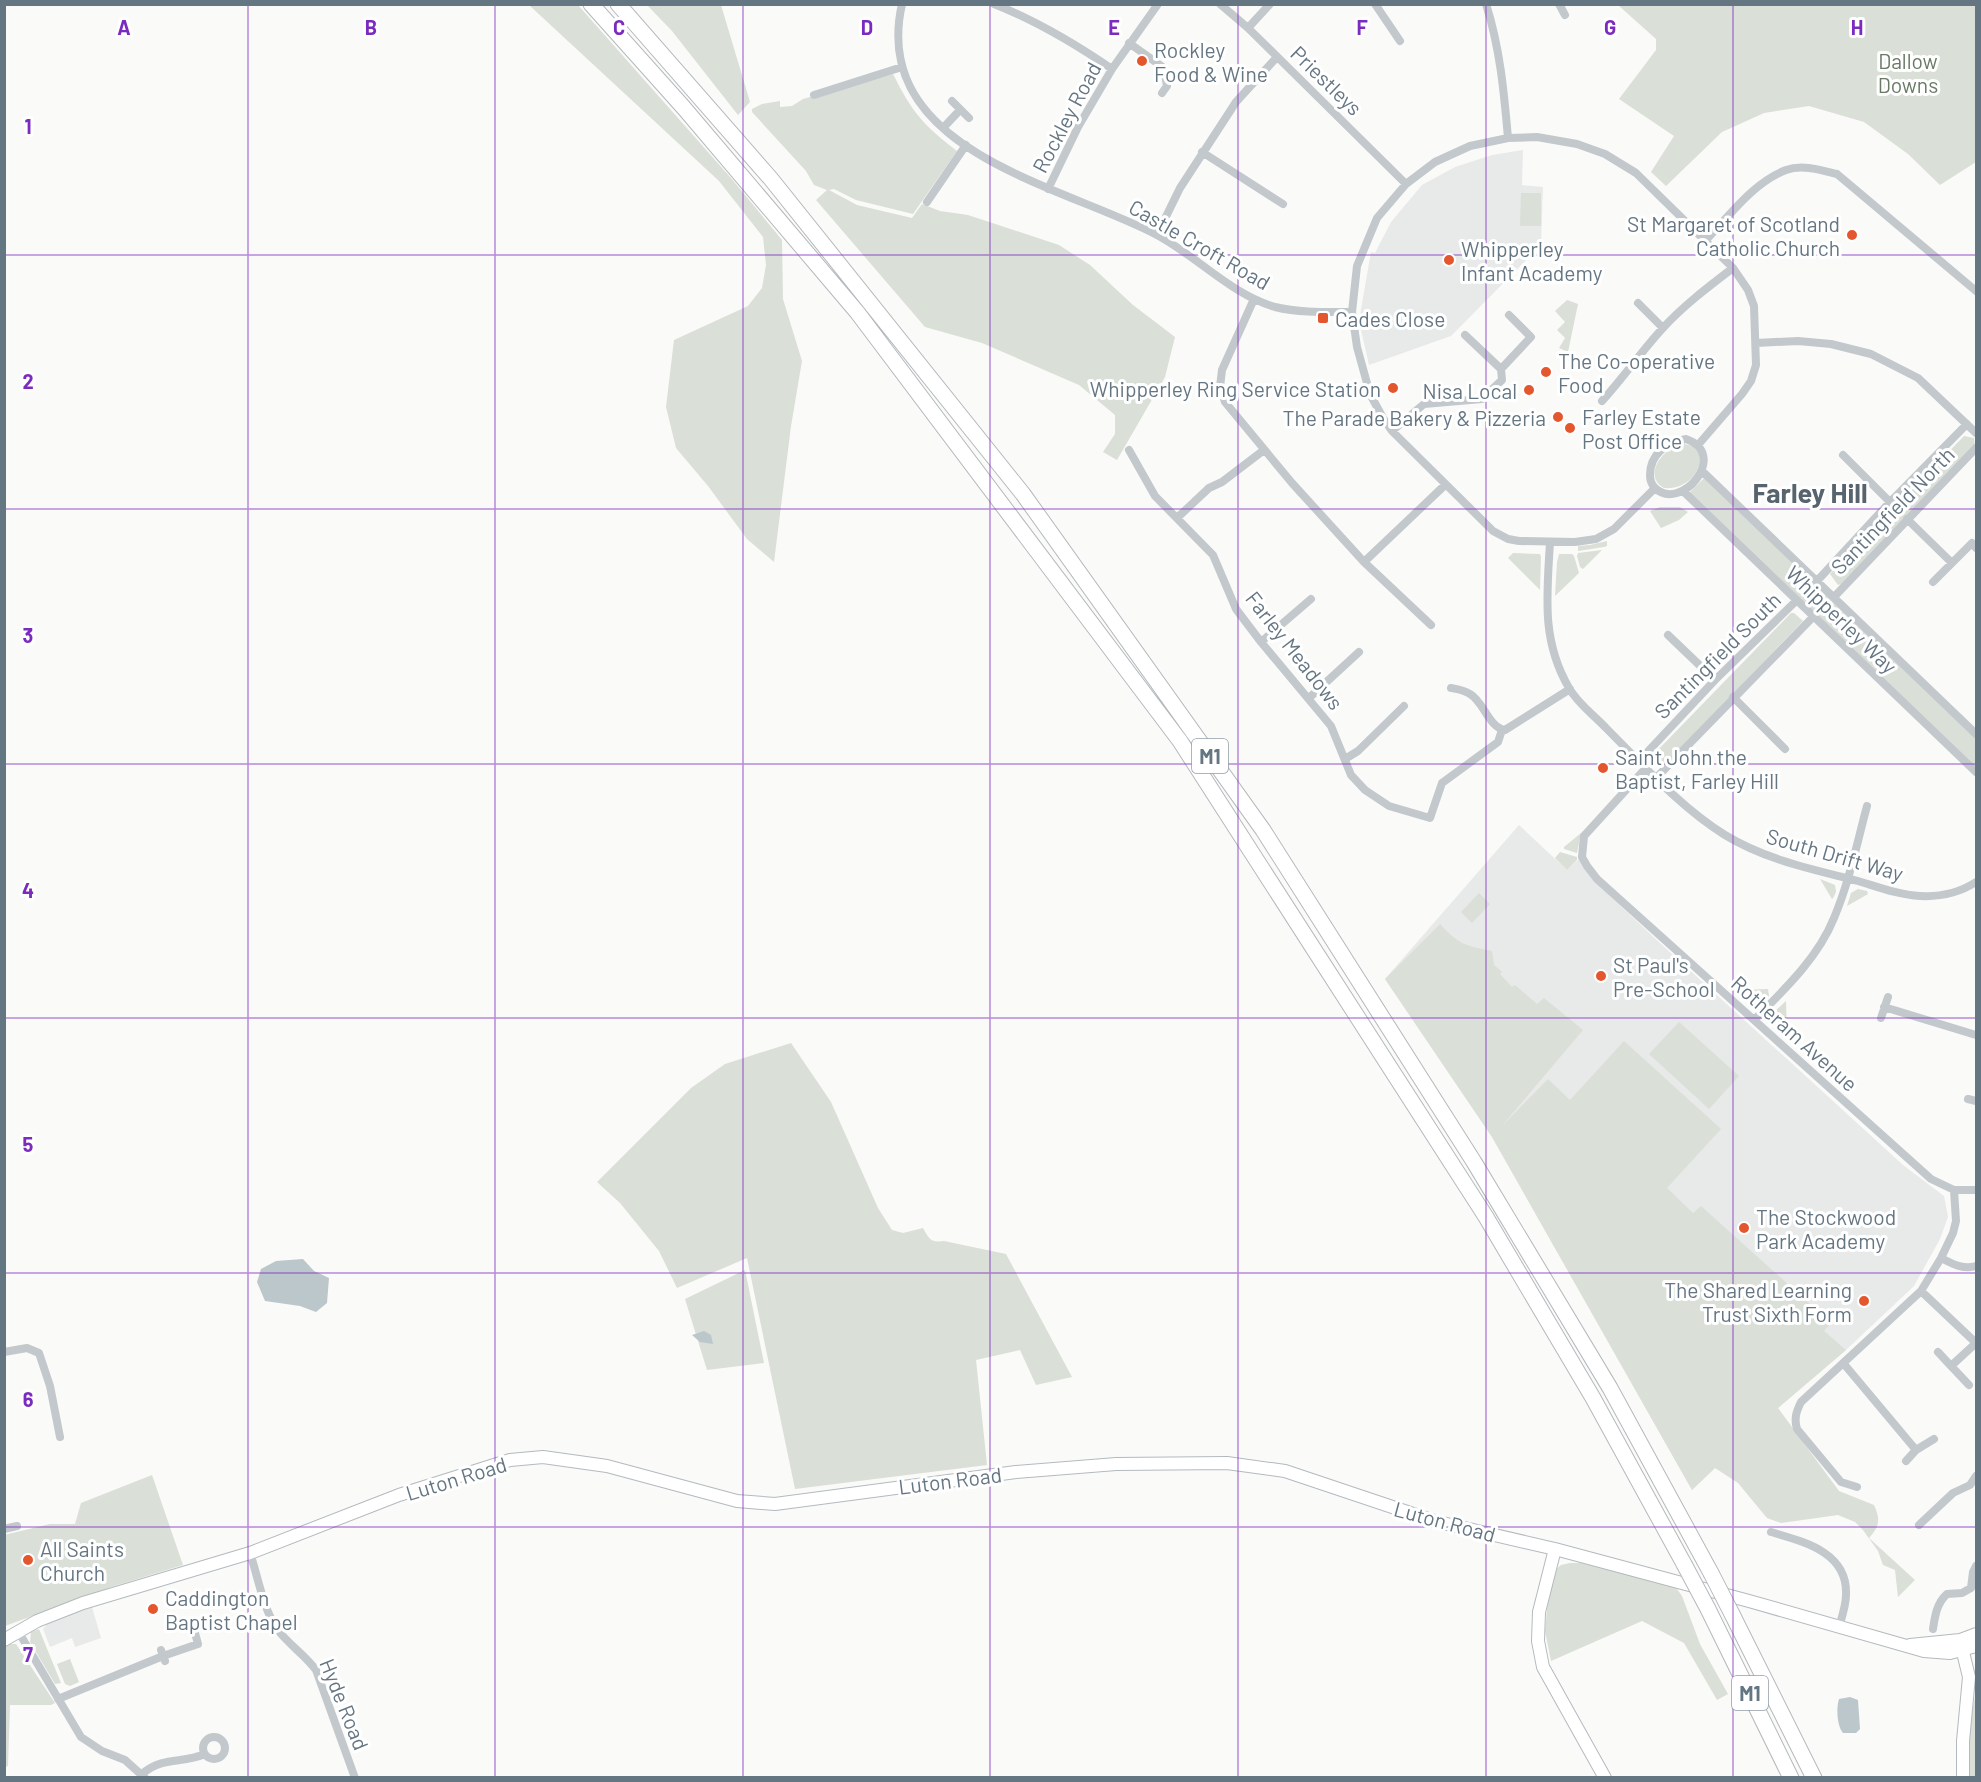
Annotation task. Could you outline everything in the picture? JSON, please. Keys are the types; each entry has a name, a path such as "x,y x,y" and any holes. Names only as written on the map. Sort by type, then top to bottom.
{"highway":[{"name":"M1","path":"591,4 684,108 857,312 1180,741 1486,1217 1593,1398 1708,1609 1791,1778"},
{"name":"M1","path":"618,4 771,179 1023,494 1263,830 1474,1162 1610,1388 1711,1573 1814,1778"}],"street":[{"name":"Castle Croft Road","path":"902,4 897,25 902,67 911,91 921,107 943,128 966,145 999,167 1048,189 1103,209 1157,235 1254,299 1275,307 1302,311 1352,312"},
{"path":"994,4 1058,34 1112,69"},
{"name":"Rockley Road","path":"1048,189 1078,127 1112,69 1158,4"},
{"name":"Priestleys","path":"1220,4 1248,28 1406,184"},
{"path":"1248,28 1270,4"},
{"path":"1376,4 1400,41"},
{"path":"1486,4 1494,29 1501,66 1508,138"},
{"path":"1559,4 1565,15"},
{"path":"1129,43 1164,68 1167,86 1162,93"},
{"path":"1157,235 1180,188 1236,102 1277,57"},
{"path":"814,94 902,67"},
{"path":"952,100 969,118"},
{"path":"943,128 960,110"},
{"path":"1655,488 1605,535 1588,541 1513,540 1499,535 1392,431 1370,394 1357,347 1352,312 1357,266 1377,218 1406,184 1435,162 1462,150 1508,138 1537,137 1563,140 1591,148 1615,159 1636,173 1733,268 1748,290 1754,306 1756,365 1751,381 1698,445"},
{"path":"927,202 966,145"},
{"path":"1202,153 1283,204"},
{"path":"1706,240 1760,185 1788,169 1814,168 1837,174 1975,287"},
{"path":"1602,401 1663,328 1699,294 1733,268"},
{"path":"1254,299 1222,370 1220,387 1226,402 1264,450 1364,562 1431,625"},
{"path":"1638,303 1663,328"},
{"path":"1501,369 1531,336 1509,315"},
{"path":"1392,431 1424,404 1482,399 1502,380 1501,369 1465,335"},
{"path":"1756,343 1831,344 1871,354 1918,378 1977,433"},
{"name":"Santingfield North","path":"1817,581 1967,424"},
{"path":"1680,440 1698,445 1704,454 1702,471 1694,482 1683,491 1663,493 1655,488 1650,479 1651,467 1659,452 1671,443 1680,440"},
{"name":"Santingfield North","path":"1834,597 1977,448"},
{"name":"Farley Meadows","path":"1129,450 1155,496 1213,555 1236,609 1331,726 1351,775 1365,790 1389,806 1430,818 1442,783 1498,742 1502,737 1502,730"},
{"path":"1178,518 1209,488 1222,483 1264,450"},
{"path":"1843,455 1890,502"},
{"name":"Whipperley Way","path":"1702,471 1977,734"},
{"path":"1364,562 1445,485"},
{"name":"Whipperley Way","path":"1683,491 1977,772"},
{"path":"1907,519 1952,563"},
{"name":"South Drift Way","path":"1550,542 1547,629 1556,660 1570,689 1578,701 1656,778 1702,819 1746,847 1796,865 1919,896 1954,892 1977,882"},
{"path":"1932,582 1972,543 1977,548"},
{"path":"1261,642 1311,599"},
{"name":"Santingfield South","path":"1639,761 1715,680 1797,600"},
{"name":"Santingfield South","path":"1656,778 1814,616"},
{"path":"1668,635 1715,680"},
{"path":"1309,698 1359,652"},
{"path":"1451,688 1471,694 1497,727 1502,730 1508,729 1570,689"},
{"path":"1733,697 1785,749"},
{"path":"1345,759 1358,751 1404,706"},
{"name":"Rotheram Avenue","path":"1646,768 1584,836 1582,857 1597,879 1931,1179 1953,1190 1977,1190"},
{"path":"1754,1020 1786,988 1809,959 1833,920 1867,806"},
{"path":"1881,1018 1888,997"},
{"path":"1884,1007 1977,1035"},
{"path":"1857,1487 1841,1482 1797,1430 1795,1423 1801,1402 1921,1292 1953,1233 1956,1221 1953,1190"},
{"path":"1941,1258 1959,1267 1977,1266"},
{"path":"1921,1292 1977,1343 1951,1366"},
{"path":"4,1352 27,1348 39,1353 50,1386 60,1437"},
{"path":"1938,1352 1970,1384"},
{"path":"1844,1364 1916,1450"},
{"path":"1906,1461 1916,1450 1934,1439"},
{"name":"Luton Road","path":"4,1640 37,1621 83,1603 250,1553 399,1495 510,1460 543,1457 608,1466 737,1501 775,1504 1016,1472 1116,1464 1227,1463 1285,1471 1434,1521 1555,1549 1909,1646 1961,1646"},
{"path":"1919,1525 1953,1493 1970,1485 1977,1476"},
{"path":"1970,1485 1977,1493"},
{"path":"4,1529 17,1526"},
{"path":"1771,1532 1820,1549 1837,1564 1843,1575 1846,1589 1839,1627"},
{"path":"1555,1549 1539,1612 1538,1641 1543,1667 1605,1778"},
{"name":"Hyde Road","path":"250,1553 270,1616 278,1630 316,1670 355,1778"},
{"path":"1932,1629 1940,1601 1947,1594 1962,1593 1971,1588 1973,1572 1977,1566"},
{"path":"18,1631 81,1737 102,1751 125,1760 144,1775 163,1761 192,1760 205,1754"},
{"path":"58,1699 163,1656 200,1648 195,1633"},
{"path":"1961,1646 1977,1634"},
{"path":"1961,1646 1977,1646"},
{"path":"1961,1646 1969,1677"},
{"path":"1963,1778 1963,1741 1969,1677 1977,1659"}],"shaded area":[{"name":"Whipperley Infant Academy","path":"1523,150 1522,185 1543,187 1541,245 1451,336 1369,365 1359,321 1371,252 1375,253 1391,222 1422,185 1455,167 1492,155"},
{"name":"The Stockwood Park Academy","path":"1519,825 1567,870 1579,859 1592,879 1661,944 1903,1165 1944,1196 1948,1217 1940,1239 1914,1286 1846,1350 1778,1408 1692,1490 1492,1137 1385,979"},
{"path":"303,1259 314,1271 329,1278 327,1303 316,1312 300,1306 265,1301 257,1282 261,1269 276,1261"},
{"path":"704,1331 711,1335 713,1344 700,1342 692,1335"},
{"path":"92,1607 101,1638 75,1647 72,1638 50,1647 43,1629 48,1623"},
{"path":"1850,1697 1858,1700 1860,1729 1856,1733 1843,1733 1838,1722 1838,1703 1839,1699"}],"green space":[{"path":"529,5 578,5 731,178 782,240 783,299 802,361 791,426 774,562 747,539 708,486 676,448 666,407 674,340 748,306 762,288 766,265 763,237 719,181"},
{"path":"647,5 721,5 750,102 738,115 672,31"},
{"name":"Dallow Downs","path":"1618,5 1976,5 1976,162 1940,185 1908,154 1864,122 1809,106 1764,113 1722,132 1666,186 1651,172 1674,136 1619,99 1656,50 1656,39"},
{"path":"893,74 919,117 957,151 913,214 856,200 834,189 829,190 857,205 912,218 922,204 940,211 968,215 1059,245 1090,265 1133,305 1175,337 1165,377 1117,460 1103,452 1115,434 1115,415 1079,385 982,343 925,327 816,200 827,190 814,185 806,171 752,112 752,109 762,104 780,101 780,107 792,106 803,99"},
{"path":"1521,193 1541,193 1541,226 1520,226"},
{"path":"1567,300 1578,304 1568,352 1559,348 1565,338 1557,330 1565,322 1555,311"},
{"path":"1964,436 1974,438 1975,447 1838,585 1830,574"},
{"path":"1681,444 1691,446 1698,451 1700,459 1698,467 1694,475 1686,482 1676,487 1664,488 1658,483 1655,470 1668,451"},
{"path":"1705,477 1976,735 1976,768 1689,493"},
{"path":"1660,507 1680,507 1688,512 1679,520 1661,528 1650,511"},
{"path":"1607,541 1607,546 1578,551 1578,546"},
{"path":"1602,550 1583,569 1580,567 1578,553"},
{"path":"1513,553 1540,554 1540,590 1508,558"},
{"path":"1559,554 1572,554 1579,573 1555,596 1557,562"},
{"path":"1791,613 1803,621 1665,765 1657,765 1653,755"},
{"path":"1581,833 1577,853 1564,849 1564,847"},
{"path":"1560,852 1577,857 1577,860 1567,870 1555,858"},
{"path":"1820,879 1835,885 1836,892 1832,899"},
{"path":"1858,889 1867,891 1868,894 1847,906 1851,893"},
{"path":"1479,893 1490,904 1472,923 1461,912"},
{"path":"1440,924 1463,943 1492,951 1494,965 1512,987 1515,985 1537,1004 1544,998 1583,1030 1501,1127 1548,1079 1570,1100 1624,1041 1721,1129 1667,1188 1693,1213 1701,1206 1831,1323 1824,1331 1846,1350 1778,1408 1839,1491 1874,1505 1878,1523 1869,1538 1915,1580 1898,1597 1895,1570 1883,1565 1878,1551 1855,1522 1838,1515 1781,1523 1767,1518 1738,1483 1715,1468 1692,1490 1492,1137 1385,979"},
{"path":"1768,989 1769,996 1759,1006 1753,1006 1735,990"},
{"path":"1786,1001 1787,1034 1785,1035 1771,1021 1773,1013"},
{"path":"1679,1022 1739,1076 1709,1109 1649,1054"},
{"path":"791,1043 831,1102 878,1208 892,1230 903,1233 923,1228 933,1241 944,1241 1006,1254 1072,1377 1036,1385 1020,1350 976,1360 987,1465 795,1489 747,1258 677,1288 659,1251 620,1203 597,1182 691,1088 725,1064"},
{"path":"745,1270 764,1363 707,1370 685,1299"},
{"path":"152,1475 183,1565 111,1587 5,1626 4,1535 50,1524 75,1524 81,1503"},
{"path":"1581,1563 1677,1589 1682,1596 1700,1644 1728,1694 1717,1700 1684,1643 1642,1621 1551,1661 1545,1631 1547,1609 1555,1570 1561,1565"},
{"path":"39,1629 61,1683 55,1684 30,1642 31,1632"},
{"path":"16,1644 55,1703 51,1705 10,1705 8,1766 5,1767 5,1645"},
{"path":"70,1659 79,1682 70,1686 65,1684 57,1664"},
{"path":"1976,1692 1976,1777 1970,1777 1965,1746"}],"place":[{"name":"Rockley Food & Wine","path":"1142,61"},
{"name":"St Margaret of Scotland Catholic Church","path":"1852,235"},
{"name":"Whipperley Infant Academy","path":"1449,260"},
{"name":"Cades Close","path":"1323,318"},
{"name":"The Co-operative Food","path":"1546,372"},
{"name":"Whipperley Ring Service Station","path":"1393,388"},
{"name":"Nisa Local","path":"1529,390"},
{"name":"The Parade Bakery & Pizzeria","path":"1558,417"},
{"name":"Farley Estate Post Office","path":"1570,428"},
{"name":"Saint John the Baptist, Farley Hill","path":"1603,768"},
{"name":"St Paul's Pre-School","path":"1601,976"},
{"name":"The Stockwood Park Academy","path":"1744,1228"},
{"name":"The Shared Learning Trust Sixth Form","path":"1864,1301"},
{"name":"All Saints Church","path":"28,1560"},
{"name":"Caddington Baptist Chapel","path":"153,1609"}],"district":[{"name":"Farley Hill","path":"1810,492"}]}
